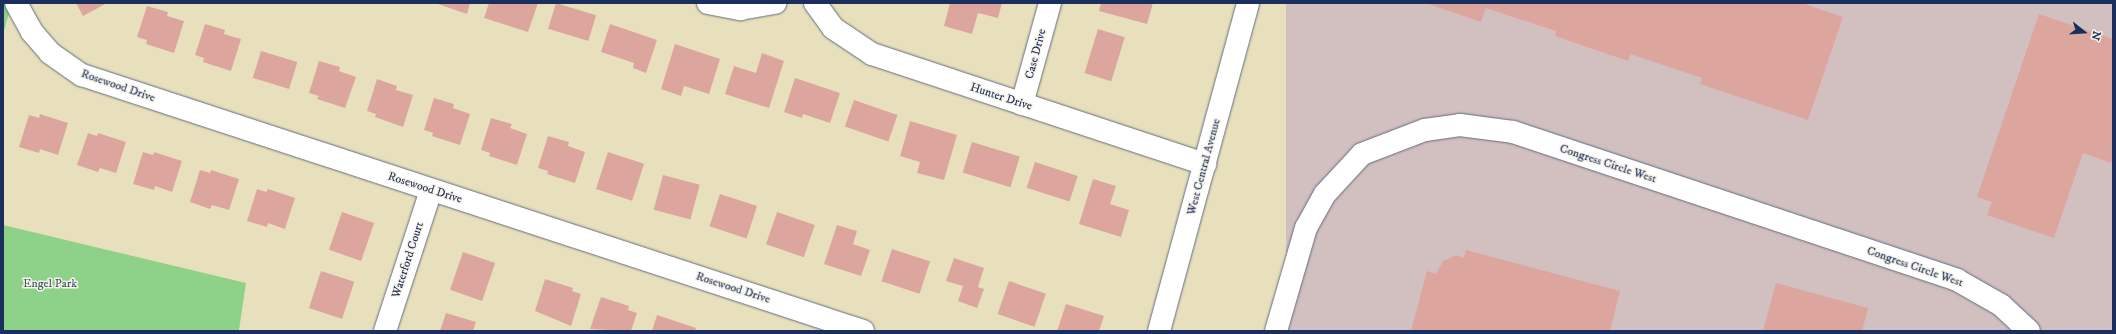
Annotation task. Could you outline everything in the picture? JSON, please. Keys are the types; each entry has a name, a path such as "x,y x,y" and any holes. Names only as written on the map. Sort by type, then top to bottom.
{"street":[{"name":"Rosewood Drive","path":"16,3 32,32 50,53 82,75 863,331"},
{"path":"708,3 740,9 775,3"},
{"name":"Hunter Drive","path":"815,3 833,28 872,54 1205,164"},
{"name":"Case Drive","path":"1022,104 1050,3"},
{"name":"West Central Avenue","path":"1159,331 1248,3"},
{"name":"Congress Circle West","path":"1276,331 1306,228 1325,194 1362,154 1425,130 1460,125 1513,132 1957,280 2001,305 2029,331"},
{"name":"Waterford Court","path":"385,331 431,190"}],"shaded area":[{"path":"1286,3 2113,3 2113,331 1286,331"}],"green space":[{"path":"3,3 12,3 3,34"},
{"name":"Engel Park","path":"3,225 246,283 239,330 3,331"}],"building":[{"path":"76,3 107,3 83,16"},
{"path":"435,3 470,3 467,14"},
{"path":"489,3 538,3 528,32 484,18"},
{"path":"556,3 596,15 588,41 548,29"},
{"path":"950,3 1002,3 998,18 978,13 972,34 944,26"},
{"path":"1101,3 1153,3 1147,24 1099,11"},
{"path":"1426,3 1802,3 1843,17 1808,120 1700,84 1702,78 1630,54 1628,61 1555,36 1556,31 1486,8 1481,22"},
{"path":"147,6 168,12 167,16 184,21 174,53 146,44 147,40 137,37"},
{"path":"2039,14 2113,39 2113,156 2111,163 2083,153 2054,238 1987,215 1992,202 1977,197"},
{"path":"205,24 225,30 224,34 241,39 231,71 203,62 204,58 195,55"},
{"path":"610,24 657,40 646,73 633,68 634,63 601,52"},
{"path":"1098,29 1125,37 1111,81 1085,73"},
{"path":"675,44 720,59 709,94 684,86 681,96 661,89"},
{"path":"261,51 297,62 289,89 253,78"},
{"path":"762,53 784,61 769,108 725,94 734,66 756,73"},
{"path":"319,61 340,67 339,71 356,77 345,108 317,99 319,96 309,93"},
{"path":"795,78 840,93 830,123 803,114 802,118 784,112"},
{"path":"377,79 397,86 396,90 413,95 403,127 375,117 376,114 367,111"},
{"path":"434,98 454,104 453,108 470,114 460,145 432,136 433,133 424,130"},
{"path":"854,100 897,115 888,141 845,126"},
{"path":"40,114 68,123 58,155 40,149 39,153 19,147 29,115 39,118"},
{"path":"491,118 512,124 510,128 527,134 517,165 489,156 490,153 481,150"},
{"path":"910,121 957,135 944,180 917,173 920,162 900,156"},
{"path":"88,133 97,136 98,133 126,142 116,173 100,168 98,172 77,165"},
{"path":"548,136 569,142 568,146 585,152 575,183 547,174 548,171 538,168"},
{"path":"972,142 1020,157 1010,187 963,173"},
{"path":"143,152 153,155 154,152 182,161 172,192 155,186 154,190 133,184"},
{"path":"608,152 644,164 632,201 596,189"},
{"path":"1035,162 1078,176 1069,202 1027,188"},
{"path":"200,170 210,173 211,170 239,179 229,210 212,205 210,209 190,202"},
{"path":"663,175 700,185 690,220 654,210"},
{"path":"1093,179 1116,186 1110,204 1129,210 1121,237 1079,224"},
{"path":"257,189 266,192 268,189 295,198 285,229 268,223 267,227 247,221"},
{"path":"720,194 757,206 747,238 709,226"},
{"path":"342,212 374,223 361,261 329,250"},
{"path":"777,212 815,225 804,257 766,244"},
{"path":"837,225 857,231 853,244 870,250 861,276 824,264"},
{"path":"892,249 930,261 920,294 881,281"},
{"path":"1466,250 1620,291 1610,331 1411,331 1427,271 1436,274 1443,261 1456,255 1464,258"},
{"path":"463,252 495,263 482,301 450,290"},
{"path":"954,258 984,268 978,287 984,289 977,308 958,301 963,286 946,281"},
{"path":"321,271 354,282 342,319 309,308"},
{"path":"545,279 573,288 572,291 581,294 571,326 535,311"},
{"path":"1009,281 1046,294 1034,327 998,314"},
{"path":"1776,283 1868,308 1862,331 1763,331"},
{"path":"601,297 629,306 628,310 637,313 631,331 590,329"},
{"path":"1066,304 1104,316 1099,331 1057,331"},
{"path":"446,313 476,322 473,331 440,331"},
{"path":"657,315 696,328 695,331 652,331"}]}
